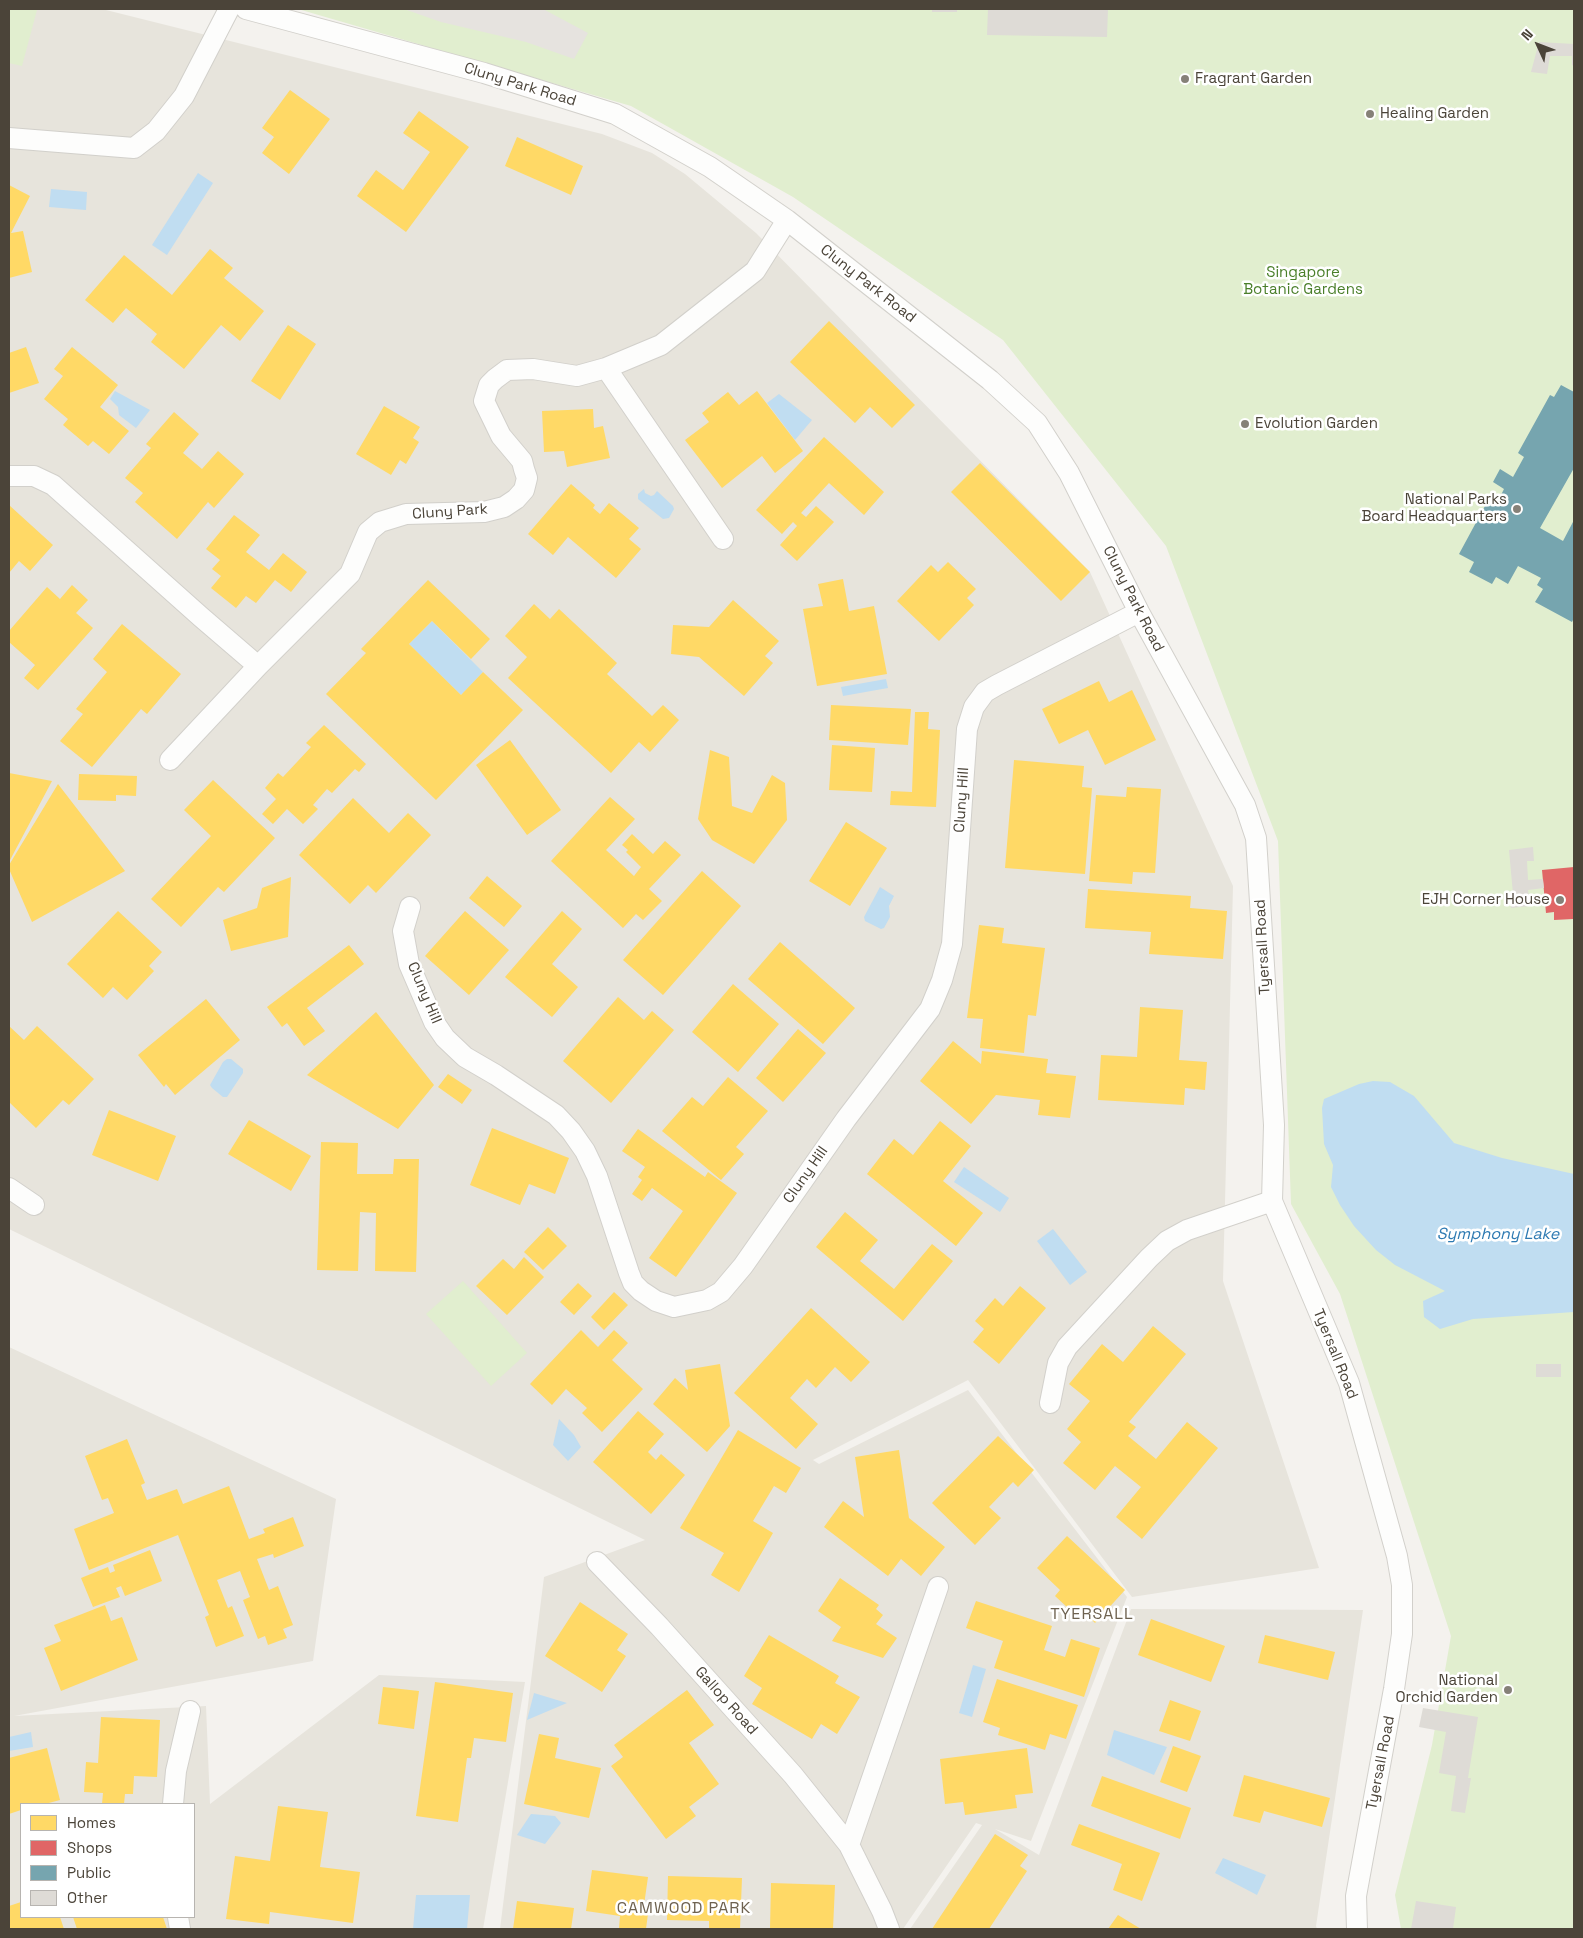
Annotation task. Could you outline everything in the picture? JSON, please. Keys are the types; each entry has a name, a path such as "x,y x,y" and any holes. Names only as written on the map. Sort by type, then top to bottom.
{"street":[{"path":"9,138 134,148 156,131 184,96 229,9"},
{"name":"Cluny Park Road","path":"246,9 484,73 615,114 710,167 787,220 990,380 1037,423 1069,473 1138,612 1245,805 1256,838"},
{"name":"Cluny Park","path":"170,760 258,666 350,574 368,532 380,522 406,514 484,512 504,507 516,500 524,490 527,478 522,461 502,436 484,401 489,385 495,378 507,370 533,369 577,376 606,368 661,345 755,271 787,220"},
{"path":"606,368 723,538"},
{"path":"9,476 34,476 53,486 258,666"},
{"name":"Cluny Hill","path":"410,907 403,931 409,964 434,1022 445,1038 465,1056 556,1115 571,1131 585,1151 597,1176 629,1273 641,1291 656,1301 674,1307 707,1300 721,1292 743,1266 846,1120 930,1009 942,980 952,944 967,729 974,707 984,692 1138,612"},
{"name":"Tyersall Road","path":"1256,838 1274,1125 1272,1201 1349,1383 1397,1556 1402,1585 1402,1634 1393,1698 1356,1896 1357,1929"},
{"path":"9,1188 34,1205"},
{"path":"1050,1403 1058,1363 1067,1347 1167,1241 1187,1230 1272,1201"},
{"name":"Gallop Road","path":"597,1562 685,1654 793,1775 850,1845 882,1911 888,1929"},
{"path":"850,1845 938,1587"},
{"path":"173,1803 176,1772 190,1711"}],"shaded area":[{"path":"9,9 102,9 602,134 652,153 685,174 756,233 1090,572 1233,886 1223,1281 1319,1568 1132,1597 968,1380 813,1460 819,1464 968,1390 1127,1597 1031,1841 995,1829 1039,1855 1131,1609 1363,1610 1317,1929 910,1929 982,1825 976,1823 903,1929 500,1929 544,1577 645,1540 9,1229"},
{"path":"404,9 543,9 588,33 574,59 526,42 441,22"},
{"path":"9,1347 336,1499 313,1661 14,1716 206,1706 210,1804 379,1675 525,1682 483,1929 9,1929"}],"green space":[{"path":"9,9 37,10 22,66 9,63"},
{"name":"Singapore Botanic Gardens","path":"298,9 1574,9 1574,1929 1401,1929 1395,1895 1432,1745 1451,1636 1340,1294 1291,1204 1278,841 1166,546 1003,340 793,197 631,106"},
{"path":"463,1281 527,1353 491,1386 426,1314"}],"water":[{"path":"198,173 213,183 167,255 152,245"},
{"path":"51,189 87,192 86,210 49,207"},
{"path":"115,391 150,410 136,428 119,415 118,407 110,399"},
{"path":"779,394 812,420 795,440 767,403"},
{"path":"644,489 645,493 651,496 657,491 673,506 674,509 669,518 663,519 638,499 638,494"},
{"path":"432,621 483,672 461,695 409,644"},
{"path":"886,679 888,688 843,696 841,687"},
{"path":"880,887 894,896 889,906 890,917 884,928 881,929 865,921 864,917"},
{"path":"231,1059 243,1069 243,1073 227,1097 223,1097 210,1085 223,1062"},
{"name":"Symphony Lake","path":"1373,1081 1390,1082 1414,1096 1454,1143 1502,1158 1574,1174 1574,1312 1473,1319 1440,1329 1424,1317 1423,1301 1445,1291 1395,1265 1376,1250 1354,1226 1331,1187 1333,1165 1324,1144 1322,1108 1324,1099 1359,1084"},
{"path":"964,1167 1009,1198 1000,1212 954,1182"},
{"path":"1053,1229 1087,1272 1070,1285 1037,1241"},
{"path":"559,1419 574,1435 581,1447 568,1461 553,1445"},
{"path":"973,1665 986,1669 972,1717 959,1713"},
{"path":"534,1693 567,1703 527,1720"},
{"path":"1114,1730 1167,1747 1154,1775 1107,1755"},
{"path":"31,1732 33,1747 9,1751 9,1737"},
{"path":"531,1814 555,1816 561,1823 545,1844 517,1835"},
{"path":"1223,1858 1266,1875 1257,1895 1215,1873"},
{"path":"416,1895 470,1895 467,1929 413,1929"}],"building: Homes":[{"path":"290,90 330,119 289,174 262,153 274,137 262,128"},
{"path":"419,111 469,147 406,232 357,196 376,170 403,190 430,152 403,133"},
{"path":"517,137 583,166 571,195 505,166"},
{"path":"9,185 30,196 11,233 23,231 32,272 9,278"},
{"path":"210,249 233,268 224,278 264,311 240,341 221,325 184,369 151,342 157,334 126,308 113,323 85,300 124,255 172,295"},
{"path":"829,321 915,405 892,428 870,407 855,423 790,362"},
{"path":"288,325 316,344 280,400 251,381"},
{"path":"26,347 39,383 9,393 9,353"},
{"path":"72,347 118,385 100,407 129,431 109,454 93,441 88,446 63,425 68,419 44,399 63,376 54,369"},
{"path":"757,391 803,451 775,473 762,456 722,488 685,440 709,422 702,413 728,392 739,405"},
{"path":"384,406 420,427 413,438 419,442 406,464 400,460 391,475 356,454"},
{"path":"593,409 594,428 603,426 610,458 567,467 564,451 544,452 542,411"},
{"path":"174,412 199,434 183,453 202,469 218,451 244,474 214,508 208,502 177,539 135,502 143,493 125,478 151,448 146,444"},
{"path":"824,437 884,492 864,515 829,483 801,513 806,517 816,506 834,522 797,561 780,545 797,526 793,522 782,534 756,510"},
{"path":"980,463 1090,572 1061,601 951,492"},
{"path":"571,484 595,505 593,508 600,514 609,503 639,528 629,539 641,549 616,578 568,537 553,555 528,534"},
{"path":"9,505 53,545 30,571 19,561 9,573"},
{"path":"234,515 260,535 246,552 269,570 283,553 307,572 291,592 275,580 256,603 246,596 236,608 211,588 221,576 212,569 220,560 206,549"},
{"path":"948,562 976,589 967,598 974,605 939,641 897,601 931,565 938,572"},
{"path":"843,579 849,611 874,606 887,674 817,686 803,609 823,606 818,584"},
{"path":"428,580 490,639 471,659 432,621 409,644 461,695 483,672 523,710 436,800 326,694 366,653 361,649"},
{"path":"72,585 88,600 76,613 93,628 38,690 24,678 35,665 9,642 9,631 47,587 60,599"},
{"path":"733,600 779,641 765,656 773,663 744,696 699,657 671,654 673,625 709,627"},
{"path":"534,604 550,619 559,609 617,663 607,674 652,716 663,705 679,720 650,752 639,742 611,773 508,678 527,657 505,636"},
{"path":"122,624 181,674 147,714 141,709 92,767 60,741 83,714 76,709 107,672 93,659"},
{"path":"1099,681 1109,702 1132,690 1156,740 1105,765 1088,730 1059,744 1042,709"},
{"path":"831,705 911,709 908,745 829,740"},
{"path":"915,712 929,712 928,729 940,730 936,807 890,805 891,791 912,792"},
{"path":"324,725 366,764 359,772 355,769 332,793 327,789 313,805 318,809 303,824 287,809 273,824 262,814 276,799 265,788 278,773 283,777 311,747 306,743"},
{"path":"510,740 561,810 527,835 476,765"},
{"path":"832,745 875,748 872,792 829,790"},
{"path":"710,750 729,757 732,806 752,813 772,775 785,783 787,820 754,864 712,840 698,819"},
{"path":"1014,760 1084,766 1082,787 1092,788 1085,874 1005,868"},
{"path":"9,773 52,781 9,862"},
{"path":"79,774 137,776 136,796 116,795 116,801 78,800"},
{"path":"213,780 275,838 224,892 218,887 181,927 151,899 211,836 184,810"},
{"path":"58,784 125,871 32,922 9,865"},
{"path":"1127,787 1161,789 1155,873 1133,872 1132,884 1089,881 1096,795 1126,797"},
{"path":"610,797 635,819 606,850 634,876 641,867 626,852 628,850 622,845 632,834 653,854 665,841 681,855 649,889 662,901 643,920 636,914 623,928 551,861"},
{"path":"353,798 389,833 408,813 431,835 376,893 368,885 350,904 299,855"},
{"path":"846,822 887,848 850,906 809,881"},
{"path":"702,871 741,906 663,995 623,960"},
{"path":"487,876 522,906 504,927 469,898"},
{"path":"291,877 288,937 231,951 223,920 257,908 262,888"},
{"path":"1088,889 1191,896 1190,908 1227,911 1223,959 1149,954 1151,932 1085,928"},
{"path":"118,911 162,952 149,966 154,971 127,1000 113,987 103,998 67,964"},
{"path":"465,911 509,950 469,995 425,956"},
{"path":"562,911 582,929 552,964 578,987 552,1017 505,977"},
{"path":"979,925 1004,928 1002,943 1045,948 1036,1016 1028,1015 1024,1053 980,1048 983,1019 967,1018"},
{"path":"780,942 855,1008 823,1044 748,979"},
{"path":"349,945 364,964 307,1008 325,1031 304,1046 287,1023 282,1027 267,1007"},
{"path":"733,984 779,1024 738,1072 692,1032"},
{"path":"618,997 644,1020 652,1011 674,1030 611,1103 563,1061"},
{"path":"206,999 240,1040 175,1095 166,1084 164,1087 138,1055"},
{"path":"1140,1007 1183,1010 1179,1060 1207,1062 1205,1090 1185,1088 1184,1105 1098,1100 1101,1055 1137,1057"},
{"path":"376,1012 434,1085 398,1129 307,1075"},
{"path":"9,1026 24,1040 37,1026 94,1079 69,1105 63,1100 36,1128 9,1102"},
{"path":"798,1029 826,1053 783,1102 756,1078"},
{"path":"953,1041 981,1064 982,1051 1048,1059 1046,1073 1076,1076 1070,1118 1038,1115 1040,1100 996,1095 971,1124 920,1081"},
{"path":"448,1074 472,1090 462,1104 438,1087"},
{"path":"728,1077 768,1111 736,1147 744,1154 721,1180 662,1131 692,1097 703,1106"},
{"path":"109,1110 176,1136 158,1181 92,1155"},
{"path":"249,1120 311,1156 291,1191 228,1154"},
{"path":"940,1121 971,1146 943,1181 983,1213 956,1246 867,1174 894,1139 913,1155"},
{"path":"492,1128 569,1158 555,1194 529,1184 520,1205 470,1185"},
{"path":"638,1129 705,1177 708,1172 737,1193 676,1277 649,1258 683,1211 652,1188 642,1201 632,1194 642,1180 638,1177 645,1167 622,1151"},
{"path":"321,1142 358,1143 357,1174 393,1174 394,1159 419,1159 416,1272 375,1271 376,1213 360,1212 358,1271 317,1270"},
{"path":"845,1212 878,1240 860,1261 894,1289 932,1244 953,1261 903,1321 816,1247"},
{"path":"548,1227 567,1246 543,1270 524,1252"},
{"path":"524,1257 544,1277 507,1315 476,1286 503,1259 514,1269"},
{"path":"578,1283 592,1296 574,1315 560,1302"},
{"path":"1020,1286 1046,1308 999,1364 973,1342 984,1329 975,1321 995,1298 1003,1306"},
{"path":"614,1292 628,1305 604,1330 591,1317"},
{"path":"811,1308 870,1362 851,1382 835,1367 816,1388 807,1379 790,1398 818,1424 796,1449 734,1393"},
{"path":"1153,1326 1186,1354 1129,1422 1136,1427 1128,1436 1156,1459 1187,1422 1218,1448 1142,1539 1116,1517 1141,1487 1115,1466 1095,1490 1063,1463 1081,1442 1067,1429 1090,1401 1069,1384 1102,1344 1123,1362"},
{"path":"581,1330 598,1347 614,1330 628,1343 612,1360 643,1389 602,1432 582,1413 587,1408 566,1389 552,1405 530,1384"},
{"path":"720,1364 730,1426 707,1452 653,1404 675,1378 688,1390 685,1370"},
{"path":"638,1411 664,1434 648,1452 656,1460 661,1454 685,1475 651,1514 593,1462"},
{"path":"738,1430 801,1468 786,1493 774,1486 753,1521 773,1533 739,1592 711,1575 724,1553 680,1528"},
{"path":"998,1436 1034,1470 1018,1487 1013,1482 989,1507 1001,1518 975,1545 932,1503"},
{"path":"127,1439 145,1483 141,1485 147,1500 177,1489 183,1504 229,1486 249,1539 265,1533 263,1529 293,1517 304,1546 274,1558 273,1554 257,1559 269,1590 278,1586 293,1625 283,1629 287,1638 268,1645 265,1636 258,1639 243,1600 250,1597 240,1571 217,1580 228,1608 232,1606 244,1636 216,1647 205,1617 209,1615 178,1535 89,1570 74,1529 114,1513 108,1498 102,1500 85,1456"},
{"path":"899,1450 909,1518 945,1547 921,1576 901,1559 888,1576 824,1527 843,1501 864,1517 855,1457"},
{"path":"1067,1536 1125,1590 1095,1623 1087,1615 1082,1621 1055,1596 1060,1590 1037,1568"},
{"path":"150,1550 162,1581 125,1596 121,1586 116,1588 120,1597 93,1607 81,1578 108,1567 110,1573 115,1571 113,1565"},
{"path":"840,1578 879,1605 876,1609 883,1615 876,1624 897,1638 883,1658 832,1641 841,1627 818,1611"},
{"path":"976,1601 1052,1626 1044,1650 1065,1657 1071,1639 1100,1648 1084,1697 994,1668 1003,1641 966,1628"},
{"path":"580,1602 628,1634 617,1650 626,1656 602,1692 545,1656"},
{"path":"105,1605 111,1621 122,1617 138,1660 61,1691 44,1648 61,1641 54,1625"},
{"path":"1151,1619 1225,1646 1211,1682 1138,1655"},
{"path":"769,1635 839,1676 835,1683 860,1697 837,1734 821,1724 812,1739 752,1704 762,1688 744,1676"},
{"path":"1265,1635 1335,1652 1328,1680 1258,1663"},
{"path":"997,1679 1078,1705 1066,1739 1050,1734 1045,1750 998,1735 1000,1728 983,1722"},
{"path":"435,1682 513,1693 506,1742 474,1738 471,1758 467,1758 458,1822 416,1816"},
{"path":"383,1687 419,1691 414,1729 378,1724"},
{"path":"687,1690 714,1725 689,1743 719,1784 689,1807 696,1816 666,1839 611,1766 623,1757 614,1745"},
{"path":"1170,1700 1201,1711 1190,1741 1159,1731"},
{"path":"101,1717 160,1720 157,1777 134,1776 133,1794 125,1794 124,1803 102,1803 103,1793 84,1792 86,1762 98,1763"},
{"path":"539,1734 559,1738 555,1758 601,1768 589,1818 524,1804"},
{"path":"1173,1746 1201,1756 1187,1792 1160,1782"},
{"path":"47,1748 60,1800 49,1803 20,1803 20,1810 9,1814 9,1758"},
{"path":"1027,1748 1033,1793 1015,1795 1017,1808 965,1815 963,1802 945,1804 940,1759"},
{"path":"1244,1775 1330,1798 1322,1827 1264,1811 1260,1823 1233,1816"},
{"path":"1102,1776 1191,1808 1180,1839 1091,1806"},
{"path":"278,1806 328,1812 320,1867 360,1872 353,1923 270,1912 269,1924 226,1919 235,1856 270,1861"},
{"path":"1079,1824 1160,1853 1142,1901 1113,1890 1122,1864 1071,1845"},
{"path":"995,1834 1028,1855 1020,1866 1027,1871 989,1929 932,1929"},
{"path":"592,1870 648,1877 644,1905 649,1906 646,1929 619,1928 620,1916 586,1911"},
{"path":"668,1876 742,1878 740,1929 709,1929 709,1921 667,1920"},
{"path":"771,1883 835,1885 833,1929 770,1929"},
{"path":"517,1901 574,1908 571,1929 513,1929"},
{"path":"20,1902 20,1918 60,1918 64,1929 9,1929 9,1906"},
{"path":"1118,1915 1141,1929 1108,1929"},
{"path":"73,1918 163,1918 167,1929 77,1929"}],"building: Shops":[{"name":"EJH Corner House","path":"1574,867 1573,919 1554,920 1554,912 1546,913 1542,870"}],"building: Public":[{"name":"National Parks Board Headquarters","path":"1561,385 1574,392 1574,468 1540,528 1563,541 1574,520 1574,618 1572,622 1535,602 1543,589 1537,585 1541,578 1518,566 1508,584 1496,577 1492,584 1469,572 1474,562 1459,554 1492,493 1500,497 1504,489 1493,482 1500,469 1513,477 1524,457 1518,453 1550,395 1554,397"}],"building: Other":[{"path":"932,9 957,9 957,12 932,12"},
{"path":"988,9 1108,9 1107,37 987,35"},
{"path":"1539,42 1574,44 1574,66 1572,65 1572,56 1550,56 1547,74 1531,72"},
{"path":"1533,847 1534,861 1527,861 1528,880 1543,879 1544,888 1528,890 1530,906 1511,908 1510,894 1513,894 1509,850"},
{"path":"1536,1364 1561,1364 1561,1377 1536,1377"},
{"path":"1423,1708 1478,1717 1468,1778 1471,1778 1465,1813 1451,1811 1456,1776 1439,1773 1446,1732 1419,1727"},
{"path":"1416,1901 1456,1907 1453,1929 1411,1929"}],"place":[{"name":"Fragrant Garden","path":"1185,79"},
{"name":"Healing Garden","path":"1370,114"},
{"name":"Evolution Garden","path":"1245,424"},
{"name":"National Parks Board Headquarters","path":"1517,509"},
{"name":"EJH Corner House","path":"1560,900"},
{"name":"National Orchid Garden","path":"1508,1690"}],"district":[{"name":"TYERSALL","path":"1092,1615"},
{"name":"CAMWOOD PARK","path":"684,1909"}]}
